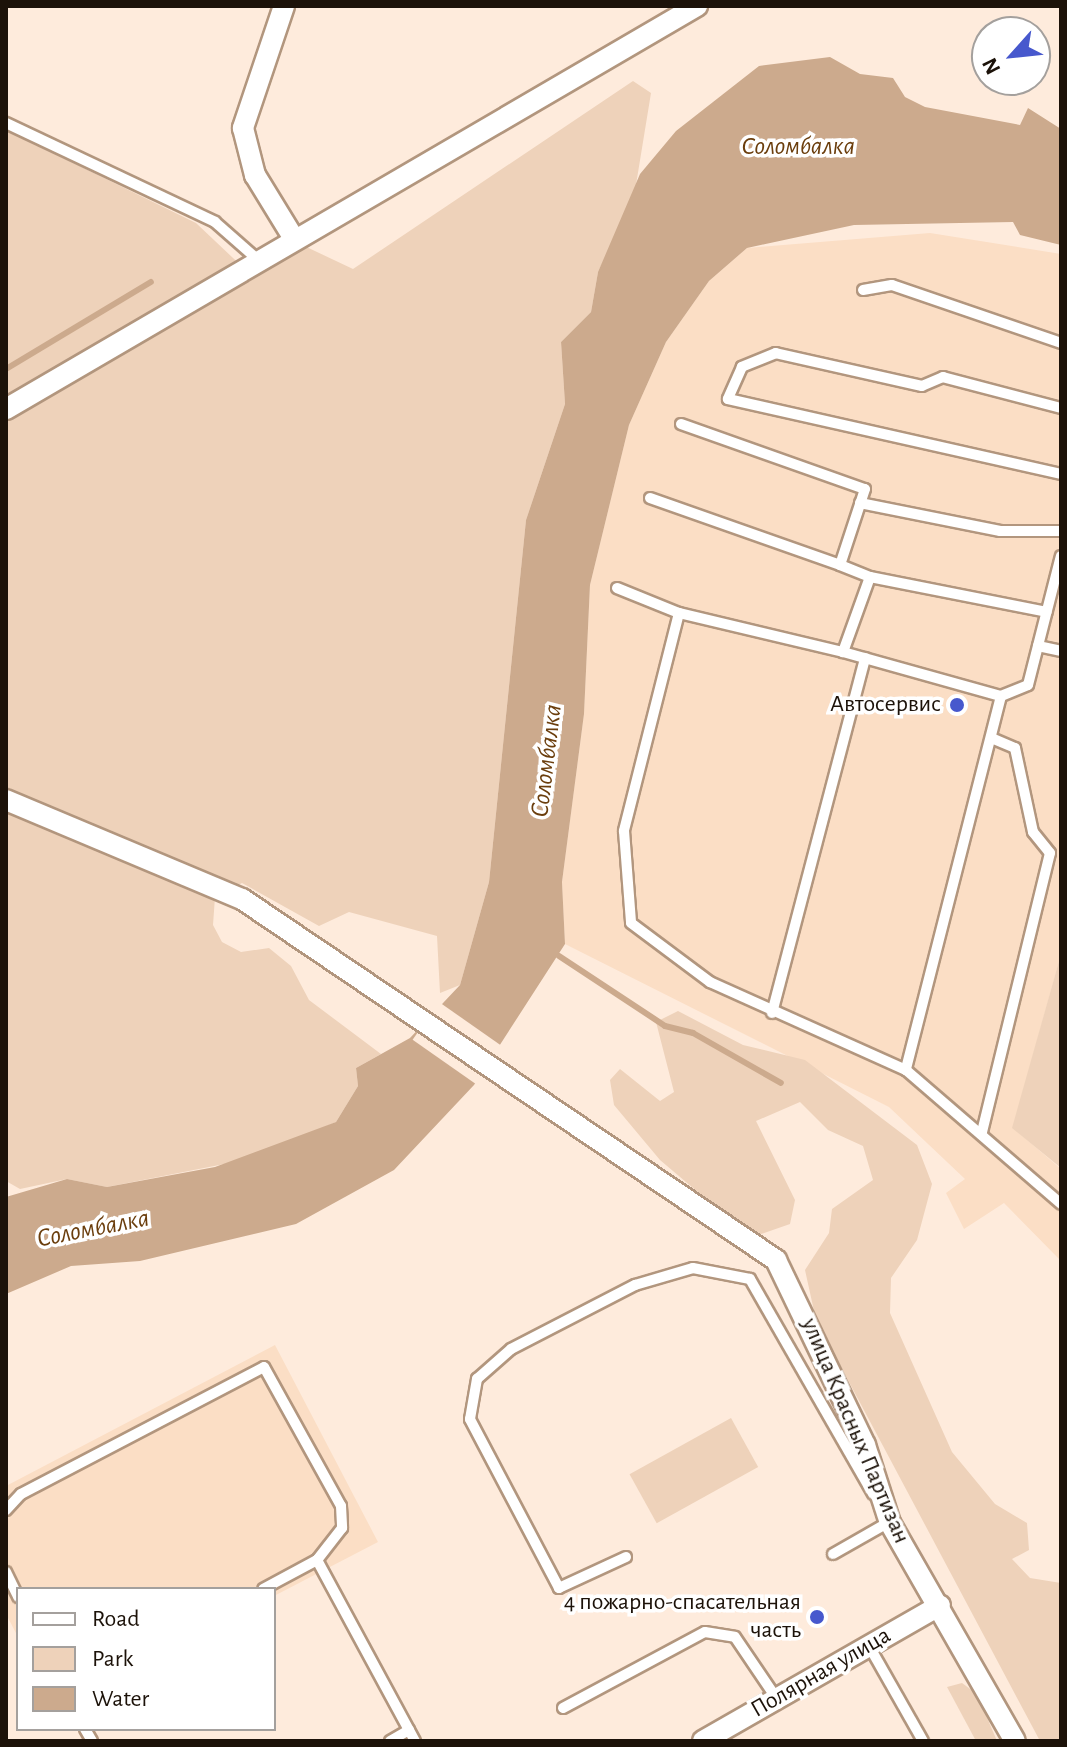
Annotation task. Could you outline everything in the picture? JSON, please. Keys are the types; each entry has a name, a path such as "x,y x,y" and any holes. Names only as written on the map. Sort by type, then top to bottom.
{"street":[{"path":"284,6 243,128 255,175 293,237"},
{"path":"6,409 293,237 697,6"},
{"name":"улица Красных Партизан","path":"6,800 242,899 526,1087 776,1260 865,1445 890,1523 940,1605 1015,1741"},
{"name":"Полярная улица","path":"703,1741 940,1605"}],"lane":[{"path":"6,123 215,222 257,259"},
{"path":"863,290 892,285 1061,343"},
{"path":"1061,408 943,377 922,386 776,353 742,367 728,399 1061,474"},
{"path":"681,424 865,489 840,565"},
{"path":"650,498 870,577 1047,612"},
{"path":"860,503 1000,531 1061,531"},
{"path":"617,588 679,613 843,652 1001,696 1028,685 1058,578 1061,556"},
{"path":"843,652 870,577"},
{"path":"679,613 624,831 631,923 710,982 772,1013 906,1070 982,1132 1061,1204"},
{"path":"1038,646 1061,651"},
{"path":"772,1013 865,658"},
{"path":"906,1070 1001,696"},
{"path":"982,1132 1050,853 1033,832 1015,748 991,738"},
{"path":"626,1557 559,1588 470,1419 477,1379 511,1349 622,1292 693,1268 750,1279 890,1523 833,1554"},
{"path":"6,1510 21,1494 264,1367 341,1506 342,1528 317,1560 267,1587"},
{"path":"317,1560 415,1741"},
{"path":"6,1572 16,1593"},
{"path":"563,1708 705,1632 735,1637 777,1699"},
{"path":"869,1646 923,1741"},
{"path":"390,1741 409,1730"}],"shaded area":[{"path":"930,233 1061,254 1061,954 1013,1128 1061,1169 1061,1261 1004,1203 964,1229 946,1193 965,1179 889,1107 565,944 562,882 584,714 590,585 629,425 666,342 709,281 747,248"},
{"path":"275,1345 378,1542 276,1595 276,1587 16,1587 16,1633 6,1614 6,1486"}],"green space":[{"path":"633,81 651,93 634,197 598,272 591,312 561,342 565,404 526,520 489,882 460,985 440,993 437,936 349,912 319,926 242,883 215,897 213,925 222,942 241,952 269,948 291,966 309,1000 381,1054 356,1068 358,1086 336,1122 250,1159 107,1187 67,1179 20,1189 6,1181 6,130 196,223 251,275 298,243 353,269"},
{"path":"1061,954 1061,1168 1012,1128"},
{"path":"678,1011 743,1045 805,1060 917,1145 932,1184 917,1240 891,1278 890,1313 952,1452 995,1504 1027,1523 1029,1550 1012,1559 1030,1578 1061,1583 1061,1741 1040,1741 816,1320 805,1270 829,1233 832,1209 873,1180 863,1146 828,1130 800,1102 756,1121 795,1200 790,1224 758,1235 732,1221 660,1160 614,1105 610,1080 620,1069 660,1101 674,1092 656,1022"},
{"path":"731,1418 758,1467 657,1523 630,1474"},
{"path":"962,1683 977,1694 997,1741 976,1741 947,1687"}],"water":[{"name":"Соломбалка","path":"830,57 860,74 893,78 905,97 925,107 1020,125 1028,108 1061,129 1061,245 1020,235 1013,222 854,225 747,248 709,281 666,342 629,425 590,585 584,714 562,882 565,944 474,1085 394,1170 296,1224 140,1261 71,1266 6,1294 6,1197 67,1179 107,1187 215,1167 336,1122 358,1086 356,1068 410,1038 460,985 489,882 526,520 565,404 561,342 591,312 598,272 640,174 676,131 759,66"}],"pier":[{"path":"439,1002 503,1047 477,1084 413,1040"}],"waterway":[{"path":"6,369 151,282"},
{"path":"559,956 665,1026 693,1033 781,1083"}],"place":[{"name":"Автосервис","path":"957,705"},
{"name":"4 пожарно-спасательная часть","path":"817,1617"}]}
